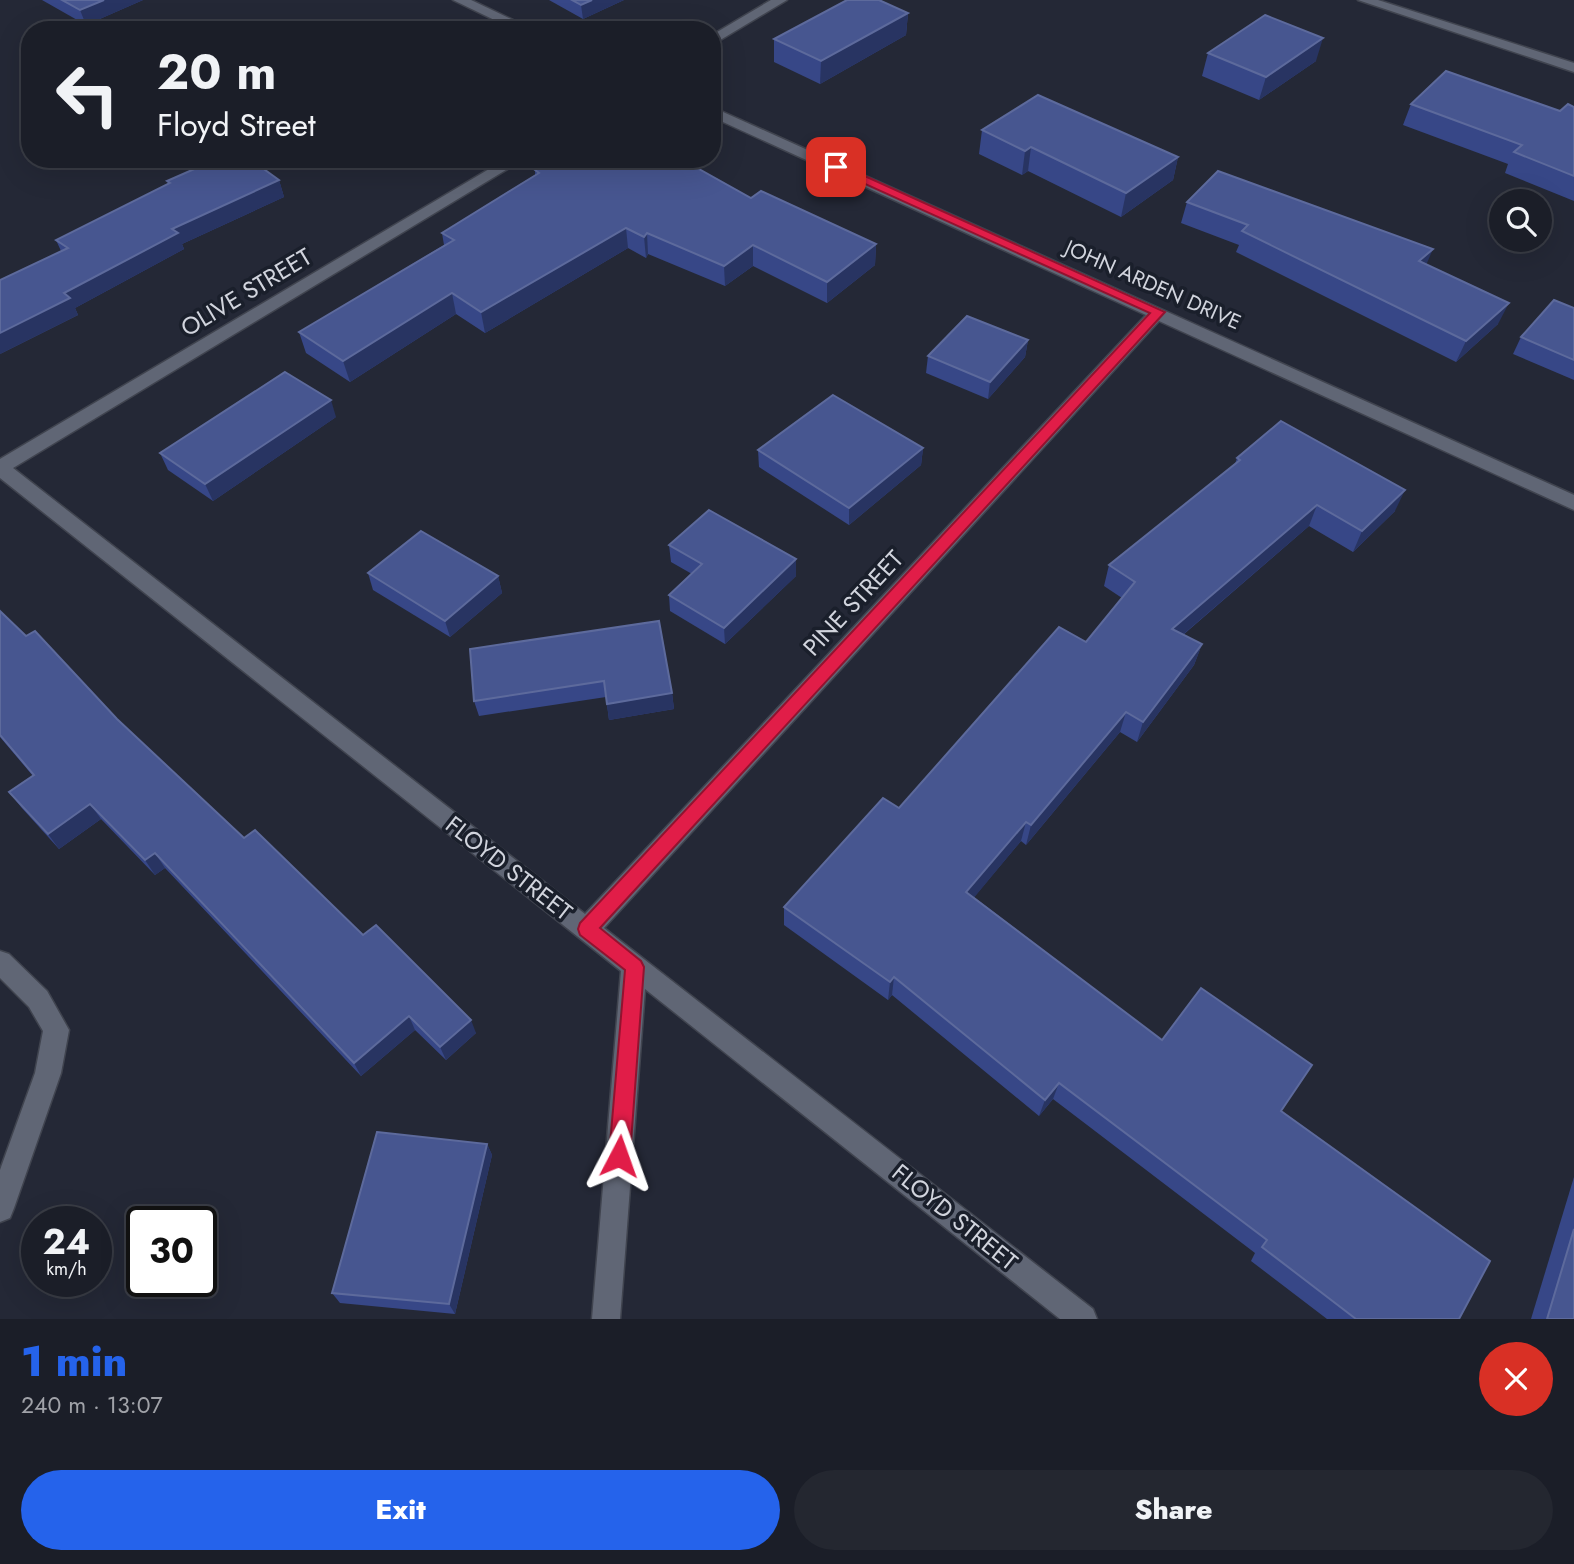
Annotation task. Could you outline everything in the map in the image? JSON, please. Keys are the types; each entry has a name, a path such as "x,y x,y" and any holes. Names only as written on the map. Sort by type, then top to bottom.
{"street":[{"path":"460,0 507,21"},
{"path":"721,36 780,0"},
{"path":"1365,0 1574,68"},
{"name":"JOHN ARDEN DRIVE","path":"721,115 1574,503"},
{"name":"OLIVE STREET","path":"0,468 502,168"},
{"name":"PINE STREET","path":"587,929 1158,312"},
{"name":"FLOYD STREET","path":"0,468 1083,1319"},
{"path":"0,962 38,999 56,1030 48,1073 0,1208"},
{"path":"606,1319 634,967"}],"building":[{"path":"62,0 104,0 80,10"},
{"path":"572,0 592,0 581,5"},
{"path":"847,0 879,0 908,13 821,61 774,39"},
{"path":"1265,15 1323,38 1266,77 1208,53"},
{"path":"1446,71 1560,111 1568,104 1574,107 1574,176 1514,152 1522,145 1411,104"},
{"path":"1038,95 1178,157 1126,193 1031,147 1025,151 982,130"},
{"path":"197,168 262,168 279,180 172,229 178,233 64,293 70,298 0,333 0,280 68,248 56,240 170,183 167,181"},
{"path":"697,168 751,198 761,191 876,244 827,282 753,245 724,266 647,233 644,237 626,228 481,312 452,293 343,361 299,332 454,240 442,233 539,173 535,170"},
{"path":"1218,171 1433,249 1419,261 1509,303 1466,341 1242,231 1248,225 1187,202"},
{"path":"1554,300 1574,308 1574,360 1521,337"},
{"path":"967,316 1028,340 990,382 928,356"},
{"path":"285,372 331,400 205,484 160,453"},
{"path":"833,395 923,448 849,508 758,450"},
{"path":"1281,421 1405,490 1362,531 1317,505 1172,629 1202,644 1143,722 1126,712 1031,825 1026,822 966,892 1162,1040 1201,988 1312,1065 1281,1111 1490,1261 1459,1319 1356,1319 1262,1247 1267,1240 1059,1083 1045,1100 894,977 890,982 784,907 883,798 899,808 1059,627 1086,642 1135,582 1109,565 1240,460 1237,458"},
{"path":"709,510 796,559 724,628 669,595 702,564 669,545"},
{"path":"421,531 498,576 445,621 368,573"},
{"path":"0,611 26,636 35,631 117,719 244,838 255,830 363,935 376,925 471,1020 440,1047 409,1016 354,1063 155,853 145,860 90,804 48,834 9,792 34,775 0,735"},
{"path":"659,621 672,693 607,704 604,681 474,701 470,649"},
{"path":"377,1132 487,1144 449,1304 332,1293"},
{"path":"1574,1229 1574,1319 1547,1319"}],"route":[{"path":"619,1156 634,967 587,929 1158,312 836,167"}]}
